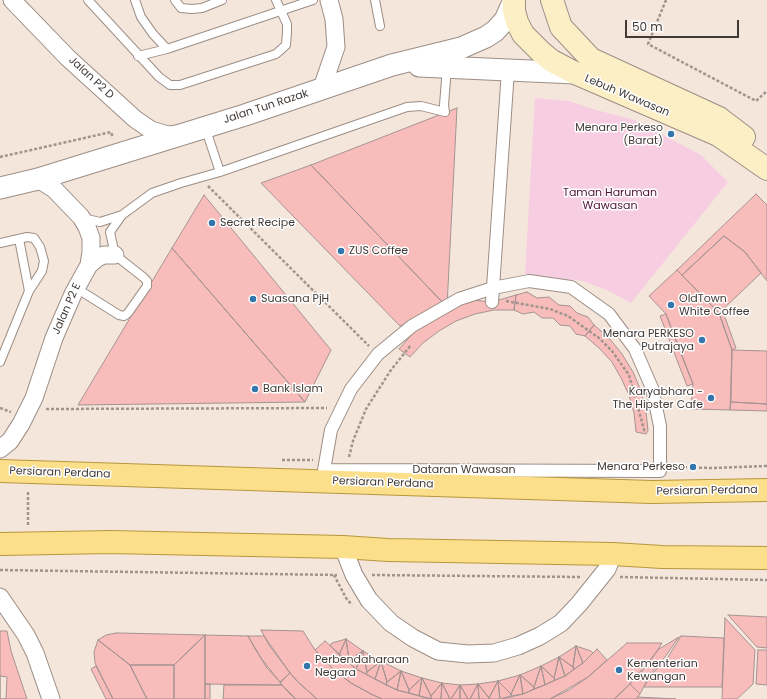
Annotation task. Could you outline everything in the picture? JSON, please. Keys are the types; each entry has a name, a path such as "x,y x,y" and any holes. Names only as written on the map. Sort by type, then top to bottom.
{"main road":[{"name":"Lebuh Wawasan","path":"514,0 514,11 517,22 523,34 552,61 575,73 718,135 767,169"},
{"name":"Lebuh Wawasan","path":"552,0 560,27 591,59 719,118 767,153"},
{"name":"Persiaran Perdana","path":"0,471 652,492 767,490"},
{"path":"0,544 110,542 343,547 388,550 613,554 662,557 767,558"}],"street":[{"name":"Jalan P2 D","path":"12,0 68,58 135,119 151,130 168,135 182,134"},
{"path":"322,88 336,47 334,19 329,0"},
{"path":"448,59 461,48 486,37 495,31 505,20 514,0"},
{"name":"Jalan Tun Razak","path":"0,188 38,179 205,127 392,65 448,59"},
{"path":"448,59 508,70 575,73"},
{"path":"492,302 508,70"},
{"name":"Jalan P2 E","path":"0,449 10,441 21,424 34,398 54,338 76,288 89,265 91,252 91,238 81,217 54,189 38,179"},
{"path":"89,265 97,258 104,255 116,255"},
{"name":"Dataran Wawasan","path":"529,281 570,287 609,314 635,349 652,388 660,426 660,471 324,470 331,430 351,389 378,354 412,326 459,300 493,288 529,281"},
{"path":"343,547 354,575 369,600 391,624 438,651 468,654 494,652 518,646 540,636 561,623 579,604 607,569 613,554"},
{"path":"0,597 22,629 35,653 51,699"}],"lane":[{"path":"88,0 158,77 170,85 180,86 276,54 286,45 287,24 276,0"},
{"path":"135,0 141,17 153,34 167,49"},
{"path":"175,0 181,8 192,9 202,8 222,0"},
{"path":"138,56 167,49 313,0"},
{"path":"375,0 380,26"},
{"path":"76,288 119,315 124,316 128,313 147,286 147,281 116,255 110,232 122,215 152,193 220,172 408,107 420,106 445,112 444,105 448,59"},
{"path":"205,127 220,172"},
{"path":"81,217 100,222 122,215"},
{"path":"0,243 27,237 34,238 40,248 44,261 42,271 29,291 0,362"},
{"path":"19,239 29,291"}],"path":[{"path":"666,0 648,44 756,101 767,91"},
{"path":"0,157 111,132 117,154"},
{"path":"200,178 378,354 391,370"},
{"path":"492,302 510,301 550,308 568,316 599,338 612,351 629,375 646,434"},
{"path":"348,461 353,441 366,409 391,370 413,344"},
{"path":"0,408 16,414"},
{"path":"42,410 366,409"},
{"path":"28,472 28,543"},
{"path":"0,570 767,580"}],"green space":[{"name":"Taman Haruman Wawasan","path":"535,98 569,101 635,120 701,155 728,182 631,303 611,292 583,281 525,274"}],"building":[{"path":"457,108 447,307 311,165"},
{"name":"Suasana PjH","path":"311,165 447,307 400,326 261,183"},
{"path":"756,194 767,205 767,281 745,252 724,236 682,275 677,270"},
{"name":"Suasana PjH","path":"204,195 331,350 305,402 172,248"},
{"path":"724,236 745,252 761,273 719,313 682,275"},
{"path":"172,248 305,402 78,405"},
{"name":"Menara PERKESO Putrajaya","path":"677,270 719,313 732,350 730,410 691,409 693,384 666,314 649,296"},
{"path":"527,292 537,298 549,297 559,305 570,306 577,313 588,317 594,325 585,336 576,334 570,326 560,325 553,318 542,318 534,312 523,314 514,310 516,295"},
{"path":"516,295 514,310 494,310 475,314 456,321 423,343 410,357 399,349 414,332 432,318 451,308 472,300 492,302"},
{"path":"723,312 736,348 732,350 719,313"},
{"path":"666,314 693,384 687,386 660,316"},
{"path":"594,325 609,338 622,354 633,372 641,391 646,411 648,431 646,434 636,432 634,413 629,395 612,362 585,336"},
{"path":"732,350 767,351 767,404 731,402"},
{"path":"731,402 767,404 767,411 730,410"},
{"path":"728,615 767,617 767,648 757,647"},
{"path":"725,618 755,650 753,684 737,699 722,699"},
{"name":"Perbendaharaan Negara","path":"261,630 303,631 315,650 333,669 351,683 382,699 317,699 290,673 269,645"},
{"path":"0,631 7,631 11,651 27,699 0,699"},
{"path":"116,633 205,635 174,665 130,665 98,640 106,635"},
{"path":"205,635 205,699 174,699 174,665"},
{"path":"205,635 248,636 261,658 282,685 205,684"},
{"path":"248,636 264,636 290,673 280,682 267,668"},
{"path":"681,636 724,638 722,687 644,687 652,674 668,657"},
{"path":"679,637 650,675 640,694 630,684 659,649"},
{"path":"346,639 363,651 349,660"},
{"path":"346,639 339,655 330,645"},
{"path":"346,639 349,660 348,662 339,655"},
{"path":"98,640 130,665 147,699 113,699 95,663 94,652"},
{"path":"325,641 356,669 397,690 432,699 382,699 371,694 351,683 333,669 315,650"},
{"name":"Kementerian Kewangan","path":"627,643 662,643 639,675 614,699 550,699 588,677"},
{"path":"576,646 593,653 583,663"},
{"path":"576,646 583,663 574,669 573,667"},
{"path":"576,646 573,667 559,657"},
{"path":"597,649 607,660 588,677 569,690 550,699 501,699 523,694 565,676 583,663"},
{"path":"758,650 767,650 767,685 756,684"},
{"path":"363,651 381,661 367,672"},
{"path":"363,651 356,669 348,662"},
{"path":"363,651 367,672 366,674 356,669"},
{"path":"559,657 574,669 565,676"},
{"path":"559,657 565,676 555,680 554,678"},
{"path":"559,657 554,678 541,666"},
{"path":"381,661 401,671 387,682"},
{"path":"381,661 375,679 366,674 367,672"},
{"path":"381,661 387,682 386,685 375,679"},
{"path":"130,665 174,665 174,699 147,699"},
{"path":"96,666 113,699 106,699 91,669"},
{"path":"541,666 554,678 555,680 545,685"},
{"path":"541,666 545,685 534,689 534,687"},
{"path":"541,666 534,687 520,675"},
{"path":"401,671 422,678 409,690"},
{"path":"401,671 397,690 386,685 387,682"},
{"path":"401,671 409,690 409,693 397,690"},
{"path":"290,673 317,699 296,699 291,695 280,683"},
{"path":"520,675 534,687 534,689 523,694"},
{"path":"520,675 523,694 511,696 511,694"},
{"path":"520,675 511,694 498,681"},
{"path":"0,676 7,677 6,699 0,699"},
{"path":"422,678 442,683 431,696"},
{"path":"422,678 419,696 409,693 409,690"},
{"path":"422,678 431,696 431,699 419,696"},
{"path":"498,681 511,694 511,696 500,699"},
{"path":"498,681 500,699 489,699 489,698"},
{"path":"498,681 489,698 478,684"},
{"path":"442,683 460,685 451,699 450,699"},
{"path":"442,683 441,699 431,699 431,696"},
{"path":"442,683 450,699 441,699"},
{"path":"205,684 210,684 210,699 205,699"},
{"path":"478,684 489,698 489,699 479,699"},
{"path":"478,684 479,699 470,699"},
{"path":"478,684 470,699 468,699 460,685"},
{"path":"630,684 640,694 636,699 614,699"},
{"path":"224,685 282,685 296,699 223,699"},
{"path":"460,685 460,699 451,699"},
{"path":"460,685 468,699 460,699"},
{"path":"638,697 676,699 636,699"}],"place":[{"name":"Menara Perkeso (Barat)","path":"671,134"},
{"name":"Secret Recipe","path":"212,223"},
{"name":"ZUS Coffee","path":"341,251"},
{"name":"Suasana PjH","path":"253,299"},
{"name":"OldTown White Coffee","path":"671,305"},
{"name":"Menara PERKESO Putrajaya","path":"702,340"},
{"name":"Bank Islam","path":"255,389"},
{"name":"Karyabhara - The Hipster Cafe","path":"711,398"},
{"name":"Menara Perkeso","path":"693,467"},
{"name":"Perbendaharaan Negara","path":"307,666"},
{"name":"Kementerian Kewangan","path":"619,670"}]}
